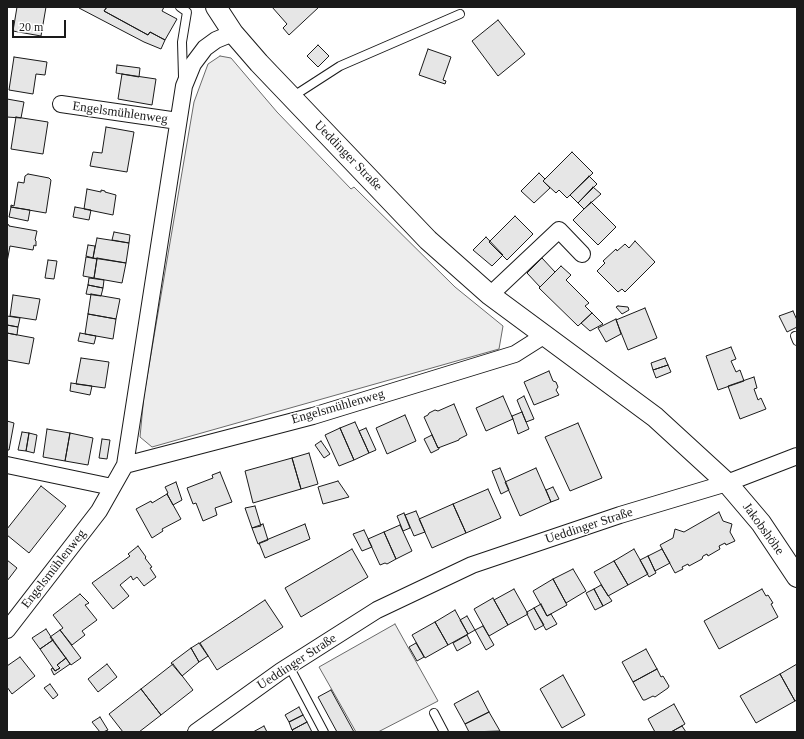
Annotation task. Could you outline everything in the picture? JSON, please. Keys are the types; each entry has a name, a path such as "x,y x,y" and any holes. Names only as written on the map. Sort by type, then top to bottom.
{"street":[{"name":"Ueddinger Straße","path":"216,7 233,33 428,240 490,294 655,417 727,483"},
{"name":"Engelsmühlenweg","path":"7,630 99,511 125,465 184,86 193,64 205,48 216,40 233,33"},
{"name":"Engelsmühlenweg","path":"61,104 178,121"},
{"path":"490,294 559,230 582,254"},
{"name":"Engelsmühlenweg","path":"125,465 313,416 515,354 545,335"},
{"path":"727,483 797,456"},
{"path":"7,465 112,487"},
{"name":"Ueddinger Straße","path":"196,732 289,666 377,610 472,565 620,515 727,483"},
{"name":"Jakobshöhe","path":"727,483 762,523 797,577"}],"lane":[{"path":"180,7 187,12 182,42 184,86"},
{"path":"292,97 340,66 460,14"},
{"path":"289,666 324,732"},
{"path":"434,714 444,732"}],"shaded area":[{"path":"220,56 231,58 277,112 351,189 354,187 455,287 503,326 499,349 152,447 140,437 144,395 194,102 208,64"},
{"path":"395,624 438,701 378,732 356,732 319,667"}],"building":[{"path":"17,7 46,7 41,36 13,31"},
{"path":"107,7 104,11 148,35 150,32 165,40 161,49 144,42 79,8"},
{"path":"107,7 164,7 162,11 177,19 165,40 150,32 148,35 104,11"},
{"path":"272,7 319,7 289,35 283,28 287,24"},
{"path":"498,20 525,54 498,76 472,41"},
{"path":"318,45 329,56 318,67 307,56"},
{"path":"428,49 451,57 443,80 446,81 445,84 419,75"},
{"path":"14,57 47,62 45,75 36,74 33,94 9,90"},
{"path":"117,65 140,68 139,77 116,73"},
{"path":"122,74 156,79 152,105 118,99"},
{"path":"7,99 24,102 21,118 7,117"},
{"path":"16,117 48,122 43,154 11,149"},
{"path":"106,127 134,132 127,172 90,166 93,152 102,153"},
{"path":"572,152 593,173 567,198 559,190 556,193 543,181"},
{"path":"539,173 545,179 543,181 550,188 534,203 521,191"},
{"path":"28,174 49,178 51,180 46,213 11,207 11,205 14,206 18,182 24,183 25,176"},
{"path":"589,176 597,184 578,203 570,195"},
{"path":"593,187 601,194 584,209 578,203"},
{"path":"87,189 101,192 101,190 116,195 113,215 84,209"},
{"path":"591,202 616,227 598,245 573,220"},
{"path":"11,207 30,210 28,221 9,217"},
{"path":"75,207 91,210 89,220 73,217"},
{"path":"515,216 533,234 507,260 489,242"},
{"path":"7,224 9,226 37,231 35,240 36,246 34,245 33,250 10,246 7,262"},
{"path":"114,232 130,235 129,243 112,240"},
{"path":"486,237 503,255 492,266 473,250"},
{"path":"97,238 129,243 126,263 93,258"},
{"path":"635,241 655,262 625,292 622,289 618,292 597,271 605,263 603,261 616,249 617,251 625,244 629,248"},
{"path":"88,245 95,246 93,258 86,256"},
{"path":"86,257 97,259 94,278 83,276"},
{"path":"97,258 126,263 122,283 94,278"},
{"path":"542,258 555,272 540,287 527,273"},
{"path":"48,260 57,261 54,279 45,278"},
{"path":"561,266 571,275 566,280 589,303 585,306 592,313 578,326 539,288"},
{"path":"89,278 104,280 103,288 88,285"},
{"path":"88,285 103,288 101,296 86,294"},
{"path":"91,294 120,299 116,319 88,314"},
{"path":"13,295 40,299 36,320 10,316"},
{"path":"616,307 628,307 629,310 622,314"},
{"path":"645,308 657,338 628,350 616,320"},
{"path":"793,311 797,320 797,327 787,332 779,316"},
{"path":"592,313 603,324 590,331 581,323"},
{"path":"88,314 116,319 113,339 85,334"},
{"path":"7,316 20,318 18,327 7,325"},
{"path":"616,319 621,334 606,342 598,328"},
{"path":"7,325 18,327 17,335 7,333"},
{"path":"7,333 34,338 29,364 7,360"},
{"path":"80,333 96,336 94,344 78,341"},
{"path":"731,347 736,359 731,361 736,372 740,370 744,381 718,390 706,356"},
{"path":"81,358 109,362 105,388 76,384"},
{"path":"665,358 668,365 653,370 651,363"},
{"path":"668,365 671,372 656,378 653,370"},
{"path":"549,371 553,381 556,382 558,387 556,390 559,395 534,405 524,382"},
{"path":"754,377 757,388 754,389 758,400 761,398 766,409 740,419 728,386"},
{"path":"71,383 92,386 90,395 70,391"},
{"path":"503,396 513,419 486,431 476,408"},
{"path":"524,396 534,419 526,422 517,400"},
{"path":"454,404 467,435 459,440 438,448 424,417 435,410 438,411"},
{"path":"522,412 529,429 518,434 512,416"},
{"path":"405,415 416,441 387,454 376,428"},
{"path":"7,421 14,423 9,450 7,450"},
{"path":"355,422 369,453 354,460 340,428"},
{"path":"578,423 602,478 570,491 545,437"},
{"path":"340,428 354,460 339,466 325,435"},
{"path":"366,428 376,450 369,453 359,431"},
{"path":"47,429 70,433 65,461 43,457"},
{"path":"22,432 29,433 26,451 18,450"},
{"path":"29,433 37,435 34,453 26,451"},
{"path":"70,433 93,438 88,465 65,461"},
{"path":"432,435 439,449 431,453 424,439"},
{"path":"102,439 110,440 107,459 99,458"},
{"path":"321,441 330,454 324,458 315,445"},
{"path":"309,453 318,484 301,489 292,458"},
{"path":"292,458 301,489 253,503 245,471"},
{"path":"500,468 509,490 501,494 492,471"},
{"path":"536,468 551,502 520,516 505,482"},
{"path":"220,472 232,502 215,508 217,515 203,521 196,503 193,504 187,488 213,478 212,475"},
{"path":"338,481 349,497 323,504 318,487"},
{"path":"176,482 182,500 173,505 165,487"},
{"path":"41,486 66,506 29,553 7,535 7,529"},
{"path":"553,487 559,499 551,502 546,490"},
{"path":"488,489 501,518 466,533 453,504"},
{"path":"167,494 181,519 162,529 163,531 152,538 136,509 151,501 152,503"},
{"path":"453,504 466,533 432,548 419,519"},
{"path":"255,506 261,526 252,528 245,508"},
{"path":"416,511 425,532 414,536 405,515"},
{"path":"719,512 723,521 732,524 730,532 735,541 719,546 720,549 708,556 707,554 703,556 702,559 689,566 688,564 682,567 683,569 675,573 660,545 673,538 675,529 684,532"},
{"path":"404,513 410,528 403,531 397,516"},
{"path":"263,524 268,540 258,544 252,528"},
{"path":"305,524 310,539 265,558 259,543"},
{"path":"400,525 412,551 396,559 384,532"},
{"path":"364,530 372,547 362,551 353,534"},
{"path":"384,532 396,559 387,564 385,563 380,565 368,539"},
{"path":"138,546 152,567 150,568 156,577 144,586 137,577 133,580 131,576 120,585 129,596 113,609 92,583 130,556 128,554"},
{"path":"352,549 368,577 301,617 285,588"},
{"path":"634,549 648,574 628,585 614,561"},
{"path":"662,549 670,563 655,571 648,556"},
{"path":"648,556 656,573 649,577 640,560"},
{"path":"7,560 17,568 7,581"},
{"path":"614,561 628,585 608,596 594,572"},
{"path":"573,569 586,591 566,603 553,579"},
{"path":"553,579 567,605 547,616 533,591"},
{"path":"601,585 612,601 603,606 594,589"},
{"path":"514,589 528,614 508,625 494,600"},
{"path":"594,589 603,606 595,610 586,593"},
{"path":"762,589 773,603 771,604 778,617 719,649 704,621"},
{"path":"80,594 89,603 85,605 97,620 82,631 85,635 72,645 60,630 63,628 53,615"},
{"path":"493,598 508,625 489,636 474,609"},
{"path":"265,600 283,627 217,670 200,643"},
{"path":"541,604 547,616 551,614 557,624 546,630 534,608"},
{"path":"534,608 544,625 535,630 527,614 527,612"},
{"path":"455,610 468,634 448,645 435,622"},
{"path":"467,616 475,630 468,634 460,620"},
{"path":"435,622 448,645 425,658 412,635"},
{"path":"483,626 494,645 486,650 475,630"},
{"path":"46,629 53,640 40,649 32,638"},
{"path":"60,630 81,658 71,665 50,637"},
{"path":"467,635 471,643 457,651 453,643"},
{"path":"53,640 66,658 57,665 60,668 55,671 40,649"},
{"path":"199,643 208,656 199,662 191,648"},
{"path":"416,643 424,657 417,661 409,647"},
{"path":"191,648 199,662 182,676 171,663"},
{"path":"646,649 657,669 633,682 622,662"},
{"path":"20,657 35,676 12,694 7,687 7,666"},
{"path":"66,658 70,664 54,675 51,669 53,668 55,671 60,668 57,665"},
{"path":"107,664 117,677 98,692 88,679"},
{"path":"173,664 193,690 161,715 141,689"},
{"path":"797,664 797,700 795,701 780,674"},
{"path":"657,669 661,677 663,676 669,686 655,697 653,696 643,700 633,682"},
{"path":"780,674 795,701 756,723 740,696"},
{"path":"563,675 585,715 562,728 540,689"},
{"path":"50,684 58,695 53,699 44,688"},
{"path":"141,689 161,715 139,732 123,732 109,714"},
{"path":"331,690 354,732 337,732 318,697"},
{"path":"478,691 489,712 465,724 454,704"},
{"path":"674,704 685,724 671,732 655,732 648,719"},
{"path":"299,707 303,715 289,722 285,715"},
{"path":"489,712 500,731 469,732 465,724"},
{"path":"303,715 307,722 292,730 289,722"},
{"path":"100,717 108,730 103,732 100,732 92,722"},
{"path":"307,722 312,732 294,732 292,730"},
{"path":"264,726 267,732 253,732"},
{"path":"682,726 686,732 671,732"}]}
